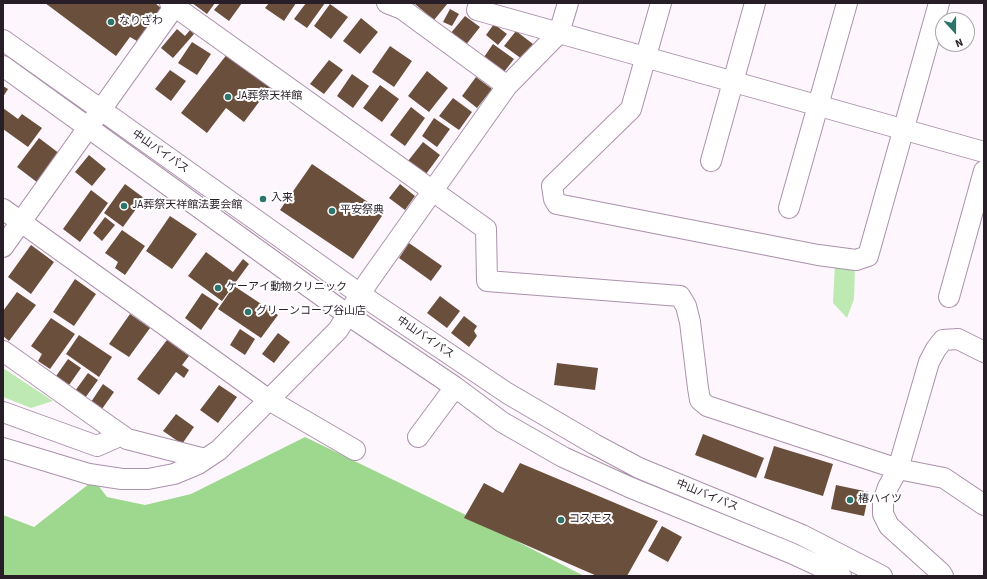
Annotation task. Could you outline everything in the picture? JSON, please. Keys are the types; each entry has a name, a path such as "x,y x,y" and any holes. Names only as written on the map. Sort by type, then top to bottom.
{"street":[{"path":"387,3 402,9 507,86"},
{"path":"479,3 477,10 984,152"},
{"path":"3,448 89,474 122,479 148,479 174,474 198,464 219,450 338,330 368,282 507,86 559,33 568,3"},
{"path":"662,3 631,109 552,186 554,199 557,204 818,255 856,260 868,256 939,3"},
{"path":"711,161 755,3"},
{"path":"789,208 847,3"},
{"path":"3,247 174,4 486,229 487,281 680,296 686,306 690,322 700,400 707,406 898,469 944,478 984,505"},
{"name":"中山バイパス","path":"3,40 360,294 507,393 594,444 639,468 802,534 882,576"},
{"name":"中山バイパス","path":"3,66 348,315 455,387 502,422 563,457 629,486 791,552 841,576"},
{"path":"949,296 984,171"},
{"path":"3,209 269,400 355,450"},
{"path":"942,576 889,526 883,514 883,502 888,487 898,469 929,362 936,349 943,340 958,339 984,352"},
{"path":"3,350 127,439 205,459"},
{"path":"418,437 455,387"},
{"path":"3,412 97,446 122,435"}],"green space":[{"path":"835,262 855,265 854,299 847,318 833,303"},
{"path":"3,368 53,401 31,408 3,397"},
{"path":"305,437 470,517 584,576 3,576 3,515 34,527 94,480 107,497 145,505 191,494"}],"building":[{"name":"なりざわ","path":"45,3 155,3 161,8 137,41 130,37 116,56"},
{"path":"192,3 215,3 207,14"},
{"path":"220,3 242,3 229,21 214,10"},
{"path":"269,3 296,3 284,21 265,8"},
{"path":"306,3 325,3 307,28 294,19"},
{"path":"448,3 434,20 415,4"},
{"path":"330,4 348,17 331,39 314,26"},
{"path":"450,9 459,14 452,26 443,22"},
{"path":"465,16 480,27 465,46 450,34"},
{"path":"361,18 378,32 360,54 343,41"},
{"path":"494,24 507,34 498,45 486,35"},
{"path":"177,29 185,36 190,30 194,34 173,58 161,48"},
{"path":"516,31 533,44 522,59 504,46"},
{"path":"192,42 211,54 197,75 178,63"},
{"path":"493,44 514,59 504,72 484,57"},
{"path":"390,46 412,61 394,87 372,72"},
{"name":"JA葬祭天祥館","path":"228,53 271,86 244,122 226,108 207,133 181,113"},
{"path":"329,60 343,70 324,94 310,84"},
{"path":"170,70 186,81 171,101 155,89"},
{"path":"427,71 448,88 429,112 408,96"},
{"path":"352,74 369,86 353,108 337,96"},
{"path":"476,77 492,89 477,108 462,96"},
{"path":"380,85 399,99 382,122 363,108"},
{"path":"3,86 8,89 3,97"},
{"path":"453,98 472,112 459,130 439,116"},
{"path":"411,107 425,118 405,146 390,135"},
{"path":"3,108 18,119 22,114 42,128 28,147 3,129"},
{"path":"434,118 450,129 437,147 422,136"},
{"path":"39,138 64,157 42,186 17,167"},
{"path":"423,142 440,155 426,174 408,161"},
{"path":"89,155 106,169 92,186 75,172"},
{"name":"平安祭典","path":"312,164 384,213 353,259 280,210"},
{"name":"JA葬祭天祥館法要会館","path":"125,184 144,198 123,227 104,213"},
{"path":"400,184 415,196 405,210 389,198"},
{"path":"91,190 108,203 80,242 63,229"},
{"path":"170,216 197,234 172,269 146,251"},
{"path":"105,217 115,225 102,241 93,233"},
{"path":"122,230 145,246 125,275 115,268 118,262 105,253"},
{"path":"409,243 442,266 431,281 399,258"},
{"path":"31,245 54,262 31,294 8,277"},
{"name":"ケーアイ動物クリニック","path":"206,252 233,272 243,259 249,264 222,301 188,276"},
{"path":"75,279 96,294 74,326 53,312"},
{"name":"グリーンコープ谷山店","path":"234,286 278,315 261,338 218,309"},
{"path":"17,292 36,305 9,341 3,336 3,311"},
{"path":"202,293 219,304 201,330 185,318"},
{"path":"440,296 460,311 447,328 427,313"},
{"path":"130,314 150,328 129,357 109,344"},
{"path":"464,316 477,326 474,331 477,336 469,347 451,333"},
{"path":"51,318 75,334 50,369 38,361 42,354 31,346"},
{"path":"240,329 255,339 245,355 230,345"},
{"path":"278,333 290,342 274,363 262,354"},
{"path":"79,335 112,357 99,377 66,354"},
{"path":"167,340 189,356 182,365 189,370 184,378 176,372 159,395 137,379"},
{"path":"68,359 81,368 67,388 54,379"},
{"path":"557,363 598,368 595,390 554,385"},
{"path":"88,373 98,380 85,398 75,391"},
{"path":"103,384 114,392 102,409 91,402"},
{"path":"219,385 237,397 218,423 200,410"},
{"path":"176,414 194,427 182,444 163,431"},
{"path":"703,434 764,458 756,478 695,455"},
{"path":"774,446 833,464 823,496 764,478"},
{"name":"コスモス","path":"520,463 658,521 627,576 597,576 464,518 484,483 503,493"},
{"name":"椿ハイツ","path":"836,485 869,492 864,516 831,509"},
{"path":"662,526 682,537 668,562 648,551"}],"place":[{"name":"なりざわ","path":"111,22"},
{"name":"JA葬祭天祥館","path":"228,97"},
{"name":"入来","path":"263,199"},
{"name":"JA葬祭天祥館法要会館","path":"124,206"},
{"name":"平安祭典","path":"332,211"},
{"name":"ケーアイ動物クリニック","path":"218,288"},
{"name":"グリーンコープ谷山店","path":"248,312"},
{"name":"椿ハイツ","path":"850,500"},
{"name":"コスモス","path":"561,520"}]}
